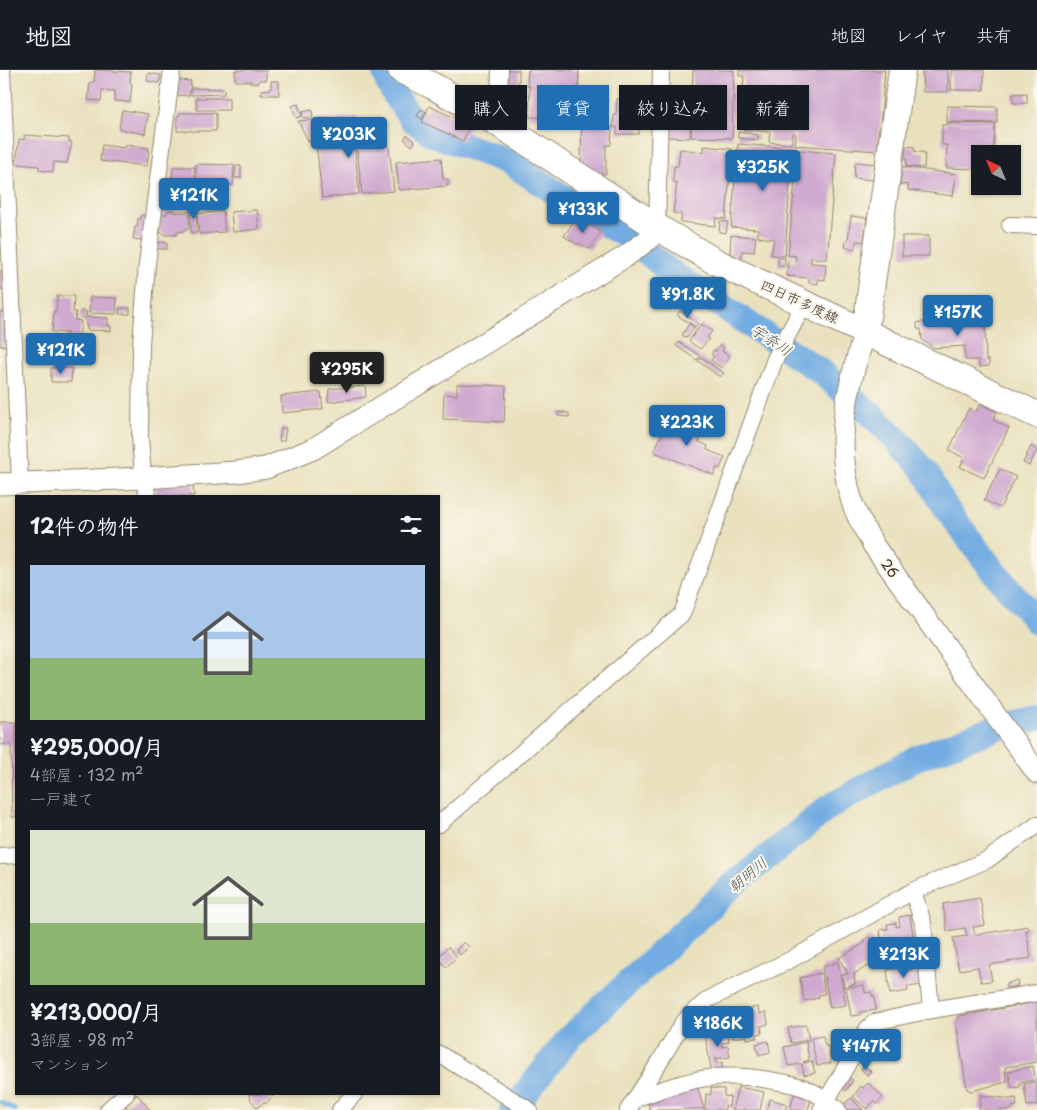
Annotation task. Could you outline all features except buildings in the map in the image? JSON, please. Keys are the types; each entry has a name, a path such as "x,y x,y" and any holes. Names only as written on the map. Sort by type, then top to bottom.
{"main road":[{"name":"四日市多度線","path":"401,70 455,98"},
{"path":"865,332 902,70"},
{"name":"四日市多度線","path":"506,130 647,238 716,262 1037,415"}],"street":[{"path":"2,70 10,484 146,487 266,468 313,449 647,238 661,70"},
{"path":"146,487 140,437 146,264 172,70"},
{"path":"500,70 500,85"},
{"path":"1010,225 1037,226"},
{"path":"440,823 682,614 778,352 804,304"},
{"name":"26","path":"865,332 846,402 842,439 844,470 854,507 874,546 1037,773"},
{"path":"632,1104 682,1024 694,1010 709,998 790,960 912,891 987,860 1037,824"},
{"path":"0,856 15,856"},
{"path":"912,891 923,923 931,1010"},
{"path":"823,1104 868,1028 875,1022 931,1010 1037,994"},
{"path":"440,1055 529,1110"},
{"path":"632,1104 679,1083 714,1076 745,1076 807,1088 823,1104 838,1110"},
{"path":"108,1110 125,1095"},
{"path":"340,1110 353,1095"}],"waterway":[{"name":"宇奈川","path":"384,70 397,99 413,120 433,134 509,162 595,218 630,238 668,270 821,372 873,416 923,469 948,511 995,573 1037,622"},
{"name":"朝明川","path":"512,1110 569,1038 734,884 829,807 916,758 999,727 1037,718"},
{"path":"0,1102 15,1110"}]}
